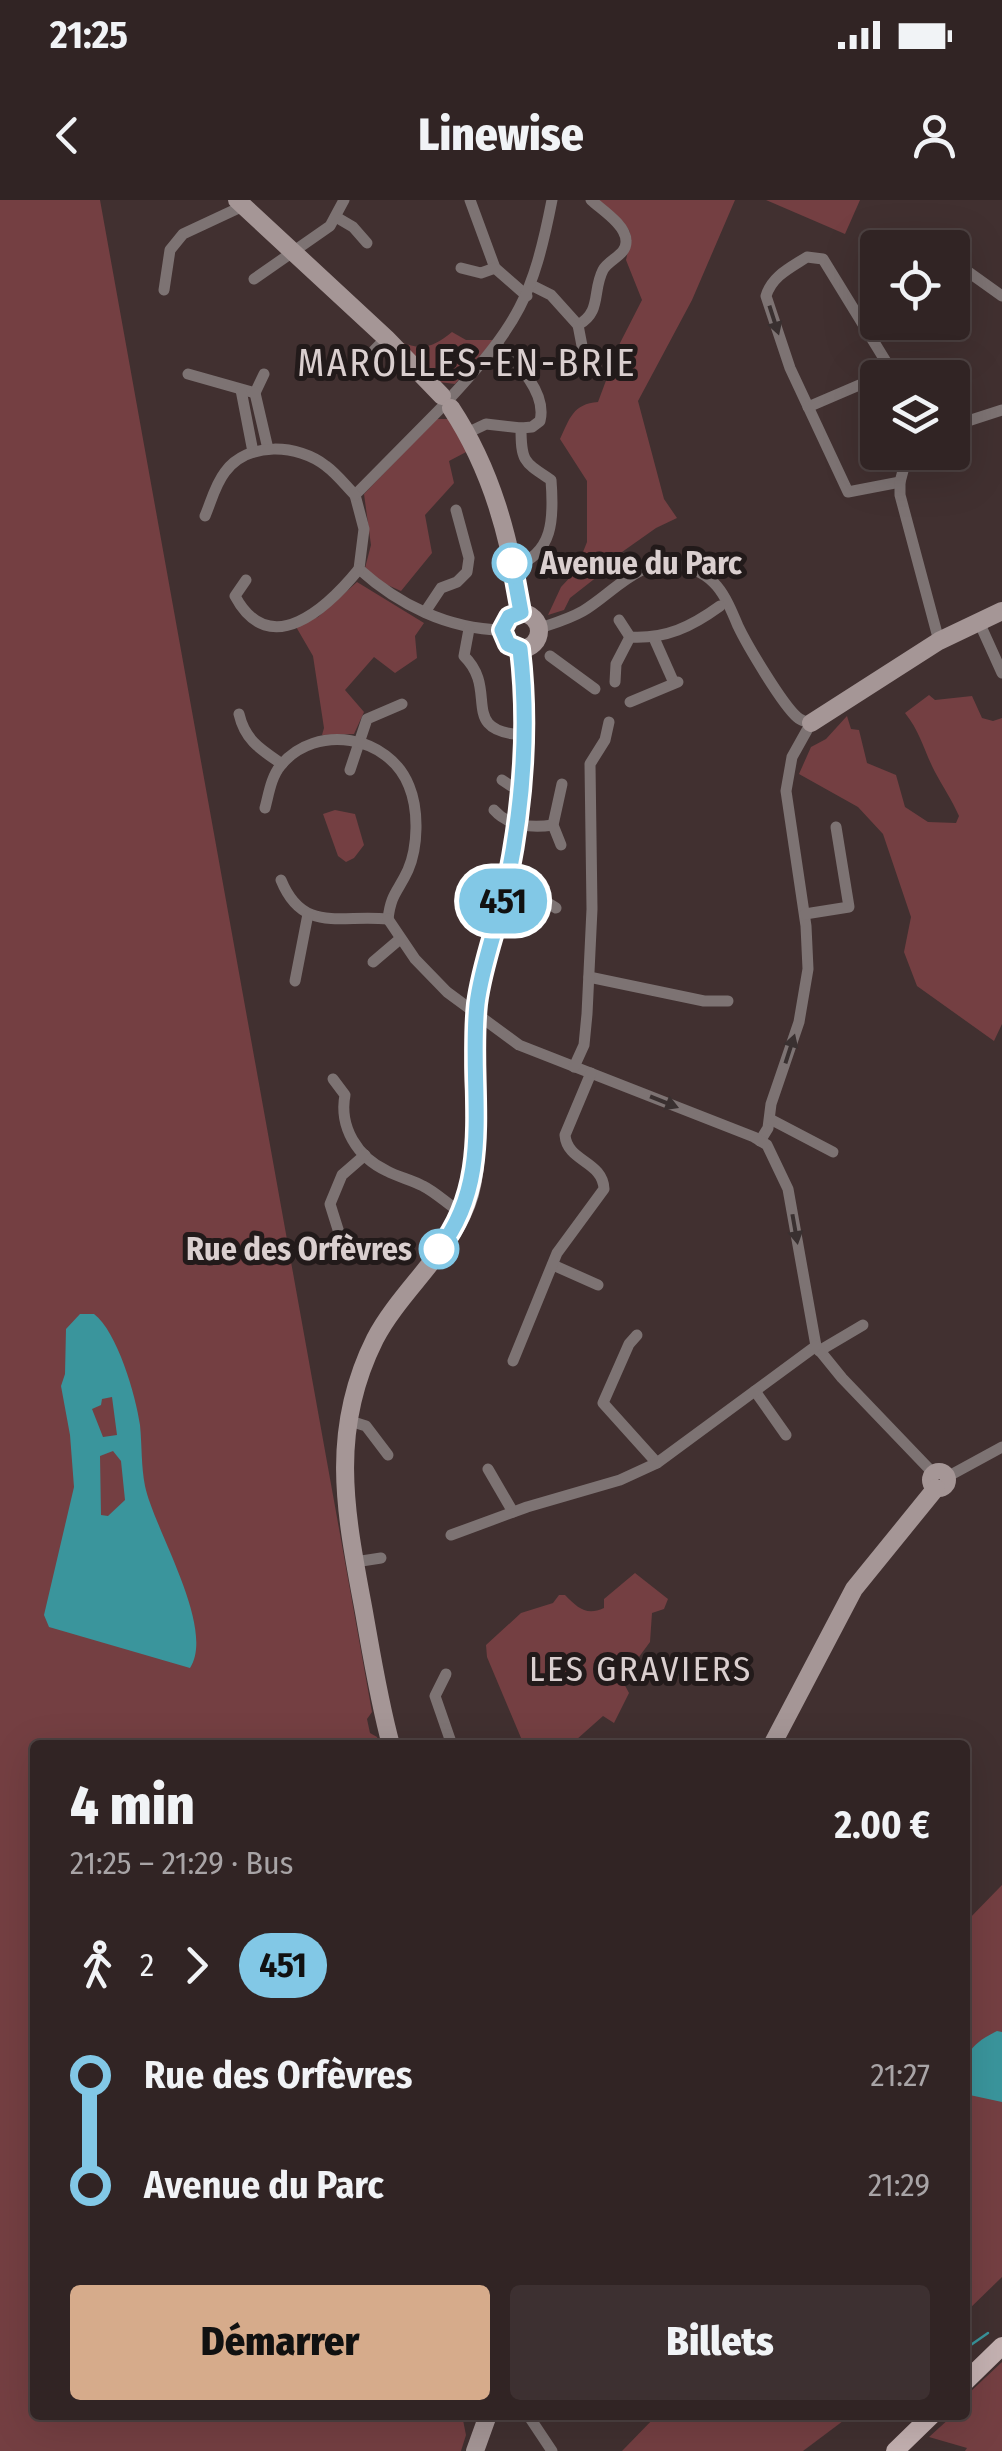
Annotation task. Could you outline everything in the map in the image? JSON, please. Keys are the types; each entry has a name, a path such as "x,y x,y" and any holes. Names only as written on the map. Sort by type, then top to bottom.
{"main road":[{"path":"970,2377 1002,2346"},
{"path":"895,2451 927,2420"}],"street":[{"path":"254,279 330,226 344,200"},
{"path":"470,200 495,268 529,290 551,294 578,325 583,351 597,374"},
{"path":"355,495 498,346 529,290 552,200"},
{"path":"578,325 593,313 603,270 626,247 627,238 622,228 591,200"},
{"path":"164,290 170,250 182,234 240,203 386,338 446,402 467,434 498,502 521,612"},
{"path":"336,217 367,242"},
{"path":"886,360 823,260 807,257 777,276 769,286 766,296 790,368 848,492 900,482"},
{"path":"461,268 480,272 495,268"},
{"path":"970,273 1002,296"},
{"path":"356,368 386,338"},
{"path":"467,434 486,424 521,428 540,421 542,404 518,363 498,346"},
{"path":"188,374 256,393"},
{"path":"264,374 256,393 268,449"},
{"path":"808,407 860,387"},
{"path":"241,390 254,452"},
{"path":"970,421 1002,410"},
{"path":"513,567 532,561 542,551 553,507 551,480 528,466 521,454 521,428"},
{"path":"205,516 226,470 238,459 268,449 304,455 326,466 355,495 364,528 359,568 330,603 312,616 273,627 255,624 235,596 246,580"},
{"path":"903,470 900,496 939,641"},
{"path":"424,612 440,588 457,582 467,572 470,558 456,510"},
{"path":"540,628 581,612 641,570 673,564 694,568 720,586 740,629 778,691 798,719 811,723"},
{"path":"359,568 424,612 469,629 502,630"},
{"path":"630,636 654,638 698,622 720,606"},
{"path":"760,1140 770,1120 804,999 809,959 786,791 792,757 811,723 939,641 1002,611"},
{"path":"502,630 509,617 521,612 530,615 540,628"},
{"path":"619,620 630,636"},
{"path":"979,622 1002,673"},
{"path":"502,630 508,644 520,649 532,646 540,628"},
{"path":"469,629 464,656 481,679 482,710 487,724 502,734 523,736"},
{"path":"615,682 616,664 630,636"},
{"path":"630,702 676,682 654,638"},
{"path":"390,1740 355,1562 344,1479 348,1420 362,1368 387,1318 448,1238 469,1197 475,1159 473,1066 478,994 508,878 522,788 520,649"},
{"path":"550,656 594,689"},
{"path":"350,770 367,718 402,704"},
{"path":"239,714 252,744 282,764"},
{"path":"574,1066 584,1045 589,977 590,764 609,722"},
{"path":"266,808 274,774 293,753 314,743 333,739 358,742 375,748 397,766 410,786 416,831 412,858 390,896 388,919 400,938 426,972 476,1016 518,1045 767,1145 788,1189 818,1348 939,1480"},
{"path":"502,780 522,788"},
{"path":"561,846 553,825 562,784"},
{"path":"494,810 503,821 538,827 553,825"},
{"path":"804,914 849,907 836,827"},
{"path":"508,878 556,908"},
{"path":"281,880 289,900 299,911 388,919"},
{"path":"295,981 308,914"},
{"path":"374,962 400,938"},
{"path":"589,977 704,1001 728,1001"},
{"path":"513,1360 561,1247 604,1189 599,1171 565,1144 565,1135 591,1073"},
{"path":"333,1079 345,1094 342,1110 350,1138 364,1155 391,1174 421,1184 462,1213"},
{"path":"770,1120 833,1152"},
{"path":"342,1239 330,1204 342,1175 364,1155"},
{"path":"553,1265 598,1285"},
{"path":"450,1535 620,1480 657,1464 818,1348 863,1324"},
{"path":"637,1335 628,1344 603,1403 657,1464"},
{"path":"755,1392 786,1435"},
{"path":"348,1420 366,1426 388,1456"},
{"path":"775,1740 854,1589 939,1480 1002,1447"},
{"path":"488,1469 513,1512"},
{"path":"355,1562 380,1558"},
{"path":"446,1674 435,1696 450,1740"},
{"path":"476,2446 484,2420"},
{"path":"531,2420 552,2451"}],"shaded area":[{"path":"0,200 100,200 372,1712 367,1719 370,1733 378,1740 30,1740 30,2420 463,2420 466,2435 461,2451 0,2451"},
{"path":"598,200 735,200 692,300 638,401 664,499 677,518 605,564 607,569 570,598 564,610 548,615 561,587 575,572 587,542 587,481 560,439 578,409 598,402 620,343 642,300 626,260 629,230"},
{"path":"766,200 860,200 845,234"},
{"path":"452,332 466,340 494,340 455,384 439,382 400,342 427,346"},
{"path":"436,419 450,419 470,450 449,461 454,483 425,515 432,553 401,591 365,568 371,545 364,494"},
{"path":"357,582 424,623 415,636 417,658 395,673 374,657 345,690 364,712 354,734 322,735 313,656 295,625 318,617"},
{"path":"929,695 935,700 972,696 982,718 1002,718 1002,1024 994,1041 917,986 904,952 911,917 883,834 858,807 799,774 811,747 826,739 847,716 851,729 859,730 867,763 896,775 905,807 928,822 956,823 959,816 905,713"},
{"path":"335,810 355,814 364,845 346,862 338,856 323,814"},
{"path":"635,1573 668,1599 664,1609 652,1613 650,1642 622,1680 629,1693 614,1723 603,1716 576,1740 522,1740 487,1657 486,1645 521,1613 553,1603 559,1595 587,1611 604,1608 604,1599"},
{"path":"1002,1885 1002,2277 970,2308 970,1918"},
{"path":"1002,2362 1002,2451 965,2451 967,2448 929,2437 948,2420 970,2420 970,2392"},
{"path":"652,2420 844,2420 803,2451 622,2451"}],"water":[{"path":"80,1314 94,1314 110,1334 124,1365 140,1425 145,1486 190,1604 196,1650 190,1668 49,1627 44,1615 74,1487 61,1386 66,1329","holes":["112,1397 117,1435 103,1437 92,1409 101,1405 102,1399","113,1451 121,1461 125,1500 108,1516 101,1515 100,1456"]},
{"path":"1002,2032 1002,2102 970,2095 970,2052 978,2043"}],"waterway":[{"path":"970,2346 988,2333"}],"bus line":[{"name":"451","path":"439,1249 462,1213 474,1174 476,1008 508,878 522,788 520,649 508,644 502,630 509,617 521,612 512,563"}],"place":[{"name":"Avenue du Parc","path":"512,563"},
{"name":"Rue des Orfèvres","path":"439,1249"}],"district":[{"name":"MAROLLES-EN-BRIE","path":"467,363"},
{"name":"LES GRAVIERS","path":"641,1669"}]}
